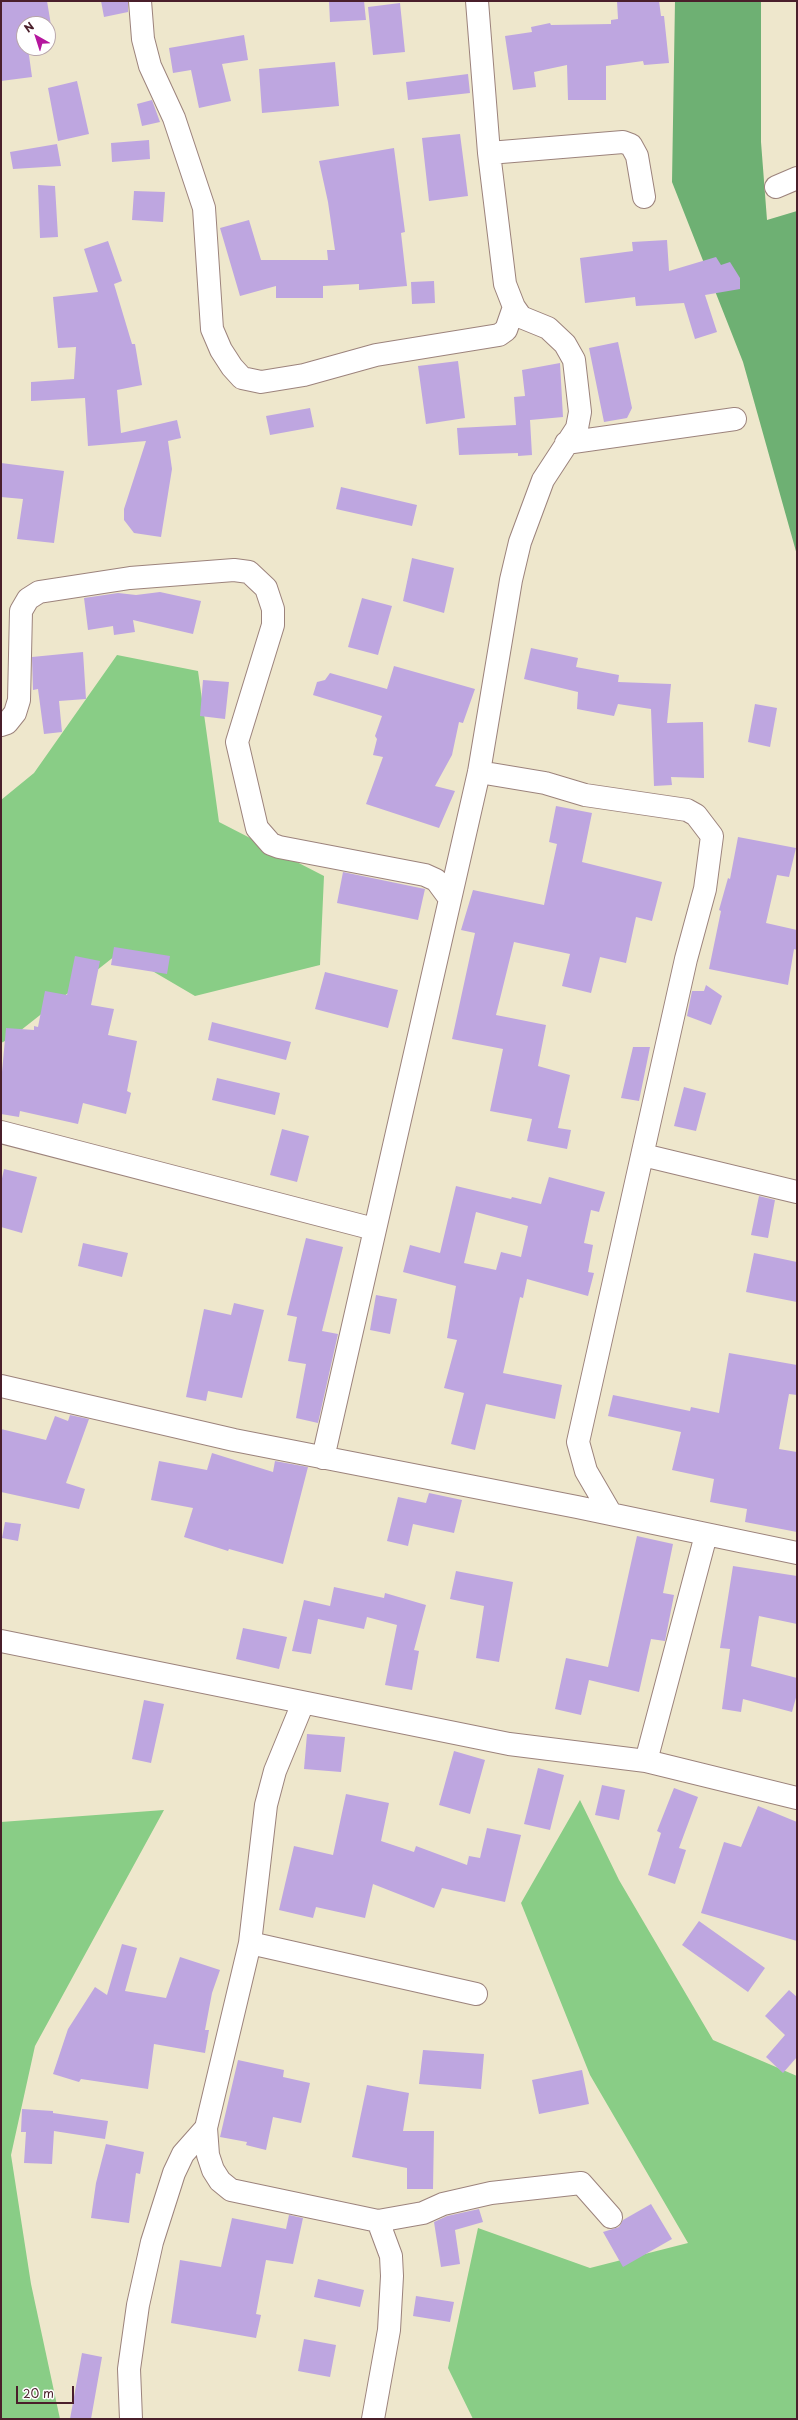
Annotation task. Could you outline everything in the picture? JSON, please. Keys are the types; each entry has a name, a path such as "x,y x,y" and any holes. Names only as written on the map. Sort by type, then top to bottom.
{"street":[{"path":"140,1 143,39 150,66 174,118 204,208 208,295 212,329 221,350 232,368 242,378 261,382 304,375 376,355 499,335 506,330 514,307"},
{"path":"323,1458 374,1229 480,772 511,580 520,542 543,480 577,428 580,412 574,360 565,344 548,328 521,317 514,307 505,284 489,153 477,1"},
{"path":"489,153 623,142 631,145 637,156 644,197"},
{"path":"776,186 797,178"},
{"path":"566,443 734,419"},
{"path":"1,725 7,723 15,713 20,700 21,611 28,599 39,592 130,578 234,570 249,572 266,588 273,609 273,625 237,742 257,828 271,844 279,847 425,875 436,880 450,899"},
{"path":"480,772 550,784 585,795 687,810 696,815 712,836 705,888 686,959 578,1442 586,1471 611,1514"},
{"path":"1,1132 374,1229"},
{"path":"643,1156 797,1192"},
{"path":"1,1386 234,1440 611,1514 797,1553"},
{"path":"646,1761 706,1535"},
{"path":"1,1641 509,1744 646,1761 797,1798"},
{"path":"304,1703 274,1771 266,1805 250,1943 206,2128 208,2155 213,2170 220,2181 231,2190 378,2221 423,2213 443,2204 484,2195 582,2183 610,2217"},
{"path":"250,1943 476,1994"},
{"path":"131,2419 129,2412 129,2369 138,2305 152,2242 177,2166 183,2154 206,2128"},
{"path":"373,2419 389,2330 392,2276 391,2256 378,2221"}],"green space":[{"path":"675,1 761,1 761,142 767,220 797,211 797,555 743,362 672,182"},
{"path":"117,655 198,671 219,822 324,876 320,965 195,996 120,952 11,1038 1,1043 1,800 34,773"},
{"path":"580,1800 619,1880 713,2040 797,2076 797,2419 473,2419 448,2368 478,2228 590,2268 688,2243 590,2075 521,1903"},
{"path":"164,1810 35,2046 11,2155 31,2284 60,2419 1,2419 1,1822"}],"building":[{"path":"1,1 47,1 50,16 16,16 16,56 29,56 32,77 1,81"},
{"path":"101,1 128,1 128,12 104,17"},
{"path":"329,1 364,1 366,20 330,22"},
{"path":"617,1 659,1 661,16 664,16 669,63 644,65 643,61 606,66 606,100 568,100 567,65 534,72 536,87 513,90 505,36 532,32 531,27 550,23 551,25 611,24 611,20 618,19"},
{"path":"400,3 405,52 373,55 368,7"},
{"path":"244,35 248,60 222,64 231,101 199,108 191,70 173,73 169,48"},
{"path":"335,62 339,106 262,113 259,69"},
{"path":"468,74 470,93 408,100 406,82"},
{"path":"77,81 89,134 58,141 48,88"},
{"path":"152,100 160,122 142,126 137,104"},
{"path":"460,134 468,196 429,201 422,138"},
{"path":"149,140 150,159 112,162 111,143"},
{"path":"57,144 61,166 13,169 10,152"},
{"path":"394,148 405,232 401,233 407,286 359,290 359,284 323,286 323,298 276,298 276,286 240,296 220,228 249,220 261,260 328,260 327,250 335,250 328,202 319,161"},
{"path":"38,185 55,186 58,237 40,238"},
{"path":"134,191 165,192 163,222 132,220"},
{"path":"667,240 669,271 716,257 721,265 730,262 740,278 740,289 705,295 717,332 695,339 684,303 636,306 635,297 585,303 580,258 633,251 632,242"},
{"path":"108,241 122,281 114,284 132,344 135,344 142,385 117,390 121,433 177,420 181,438 168,441 172,469 161,537 134,533 124,520 124,509 146,441 88,446 85,398 31,401 31,382 74,379 76,347 58,348 53,297 98,292 84,249"},
{"path":"434,281 435,303 412,304 411,282"},
{"path":"618,342 632,408 627,418 604,422 589,348"},
{"path":"458,361 465,418 426,424 418,366"},
{"path":"560,363 563,417 530,420 532,455 518,456 518,453 459,455 457,428 516,425 514,397 525,396 522,370"},
{"path":"310,408 314,427 270,435 266,416"},
{"path":"1,463 64,471 54,543 17,539 23,499 1,497"},
{"path":"341,487 417,505 412,526 336,509"},
{"path":"412,558 454,568 444,613 403,601"},
{"path":"160,592 201,601 193,634 133,620 135,632 114,635 113,626 88,630 84,598 118,593 136,595"},
{"path":"362,598 392,606 378,655 348,647"},
{"path":"531,648 578,658 576,667 619,675 618,682 671,684 667,723 703,722 704,778 671,777 672,785 654,786 651,709 618,704 614,716 577,709 578,692 524,679"},
{"path":"83,652 86,699 59,701 62,732 44,734 38,689 33,690 32,657"},
{"path":"394,666 475,689 463,723 459,722 452,755 435,786 455,791 439,828 366,804 383,757 373,755 377,739 375,736 382,716 313,695 317,682 325,680 330,673 387,689"},
{"path":"203,680 229,682 225,719 200,716"},
{"path":"755,704 777,708 770,747 748,742"},
{"path":"556,806 592,813 582,862 662,882 652,921 636,917 626,963 600,957 591,993 562,986 570,954 514,942 496,1015 546,1025 538,1066 570,1075 558,1128 571,1130 567,1149 527,1141 532,1119 490,1111 503,1049 452,1039 475,933 461,930 473,890 544,905 557,844 549,842"},
{"path":"738,837 796,848 789,877 777,875 766,923 797,930 797,950 794,949 788,985 709,969 721,911 719,910 728,878 730,879"},
{"path":"343,872 425,889 418,920 337,903"},
{"path":"114,947 170,956 167,974 111,965"},
{"path":"75,956 100,961 91,1005 114,1009 108,1035 137,1041 127,1091 131,1093 126,1114 83,1103 78,1124 20,1111 19,1117 1,1114 1,1083 6,1028 34,1030 34,1026 38,1027 45,991 67,995"},
{"path":"325,972 398,990 388,1028 315,1009"},
{"path":"706,985 722,996 711,1025 687,1016 692,991 704,991"},
{"path":"212,1022 291,1042 286,1060 208,1040"},
{"path":"633,1047 650,1047 639,1101 621,1098"},
{"path":"217,1078 280,1093 275,1115 212,1100"},
{"path":"684,1087 706,1093 696,1131 674,1126"},
{"path":"282,1129 309,1136 297,1182 270,1175"},
{"path":"4,1169 37,1177 22,1233 1,1227 1,1183"},
{"path":"549,1177 605,1192 599,1212 591,1210 584,1243 593,1245 588,1272 594,1273 588,1296 527,1279 523,1298 520,1297 503,1373 562,1385 555,1419 486,1404 475,1450 451,1444 464,1393 444,1388 457,1340 447,1338 456,1286 403,1272 410,1245 440,1253 456,1186 511,1199 512,1197 541,1204","holes":["476,1212 528,1226 521,1257 501,1252 496,1270 464,1263"]},
{"path":"759,1196 775,1200 768,1238 751,1235"},
{"path":"306,1238 343,1247 322,1331 338,1334 318,1423 296,1418 306,1364 288,1361 297,1317 287,1315"},
{"path":"83,1243 128,1253 122,1277 78,1266"},
{"path":"754,1253 797,1262 797,1302 746,1292"},
{"path":"376,1295 397,1299 390,1334 370,1330"},
{"path":"234,1303 264,1310 242,1398 208,1391 206,1401 186,1397 204,1309 231,1315"},
{"path":"729,1353 797,1365 797,1395 789,1394 779,1449 797,1452 797,1532 745,1522 747,1509 710,1502 714,1479 672,1470 681,1432 608,1416 613,1395 690,1411 691,1407 719,1413"},
{"path":"70,1415 89,1419 66,1483 85,1489 79,1509 1,1492 1,1429 46,1440 55,1416 68,1421"},
{"path":"212,1453 273,1472 275,1461 308,1467 283,1564 229,1549 228,1551 184,1537 193,1508 151,1500 159,1461 207,1470"},
{"path":"429,1493 462,1500 454,1533 413,1524 408,1546 387,1541 398,1497 426,1503"},
{"path":"5,1522 21,1524 18,1541 2,1538"},
{"path":"637,1536 673,1544 663,1593 674,1595 665,1641 651,1639 639,1692 589,1680 581,1715 555,1709 566,1658 608,1667"},
{"path":"733,1566 797,1576 797,1624 759,1616 751,1666 797,1678 797,1694 792,1712 743,1699 741,1712 722,1709 730,1649 720,1648"},
{"path":"456,1571 513,1582 499,1662 476,1658 484,1606 450,1599"},
{"path":"334,1587 384,1598 385,1593 426,1605 414,1650 419,1651 412,1690 385,1685 397,1625 367,1617 364,1629 318,1619 311,1654 292,1651 304,1600 330,1606"},
{"path":"243,1628 287,1637 279,1669 236,1659"},
{"path":"144,1700 164,1704 151,1763 132,1759"},
{"path":"307,1734 345,1737 341,1772 304,1769"},
{"path":"454,1751 485,1760 470,1814 439,1805"},
{"path":"538,1768 564,1775 550,1830 524,1824"},
{"path":"602,1785 625,1790 619,1820 595,1815"},
{"path":"674,1788 698,1797 679,1848 686,1850 675,1884 648,1875 661,1833 657,1831"},
{"path":"346,1794 389,1803 381,1841 414,1852 416,1846 467,1865 469,1856 480,1858 487,1828 521,1835 505,1902 442,1888 434,1908 373,1884 365,1918 316,1907 313,1918 279,1910 294,1846 333,1855"},
{"path":"758,1806 797,1822 797,1941 701,1913 724,1842 741,1847"},
{"path":"699,1921 765,1968 748,1992 682,1945"},
{"path":"122,1944 137,1948 125,1991 166,1998 180,1957 220,1970 212,1993 205,2030 209,2030 205,2053 154,2044 148,2089 81,2079 79,2082 53,2074 68,2029 95,1987 107,1995"},
{"path":"789,1990 797,1997 797,2057 783,2073 766,2057 785,2035 765,2016"},
{"path":"423,2050 484,2054 481,2089 419,2084"},
{"path":"238,2060 284,2070 283,2077 310,2083 301,2123 273,2117 266,2150 246,2145 247,2142 220,2137"},
{"path":"582,2070 589,2104 539,2114 532,2080"},
{"path":"367,2085 409,2093 403,2131 434,2131 433,2189 407,2189 407,2168 352,2157"},
{"path":"22,2109 53,2111 53,2113 108,2121 105,2139 54,2131 52,2164 24,2163 26,2132 21,2132"},
{"path":"106,2144 144,2152 140,2174 136,2173 129,2223 91,2218 96,2183"},
{"path":"651,2204 672,2239 623,2267 603,2232 619,2227 623,2220"},
{"path":"479,2209 483,2222 455,2230 460,2264 441,2267 434,2222 447,2216"},
{"path":"289,2215 303,2218 293,2264 266,2260 256,2314 261,2315 256,2338 171,2323 180,2260 221,2267 232,2218 286,2229"},
{"path":"318,2279 364,2290 360,2307 314,2297"},
{"path":"416,2296 454,2302 450,2322 413,2316"},
{"path":"304,2339 336,2345 330,2377 298,2371"},
{"path":"82,2353 102,2357 91,2419 70,2419"}]}
